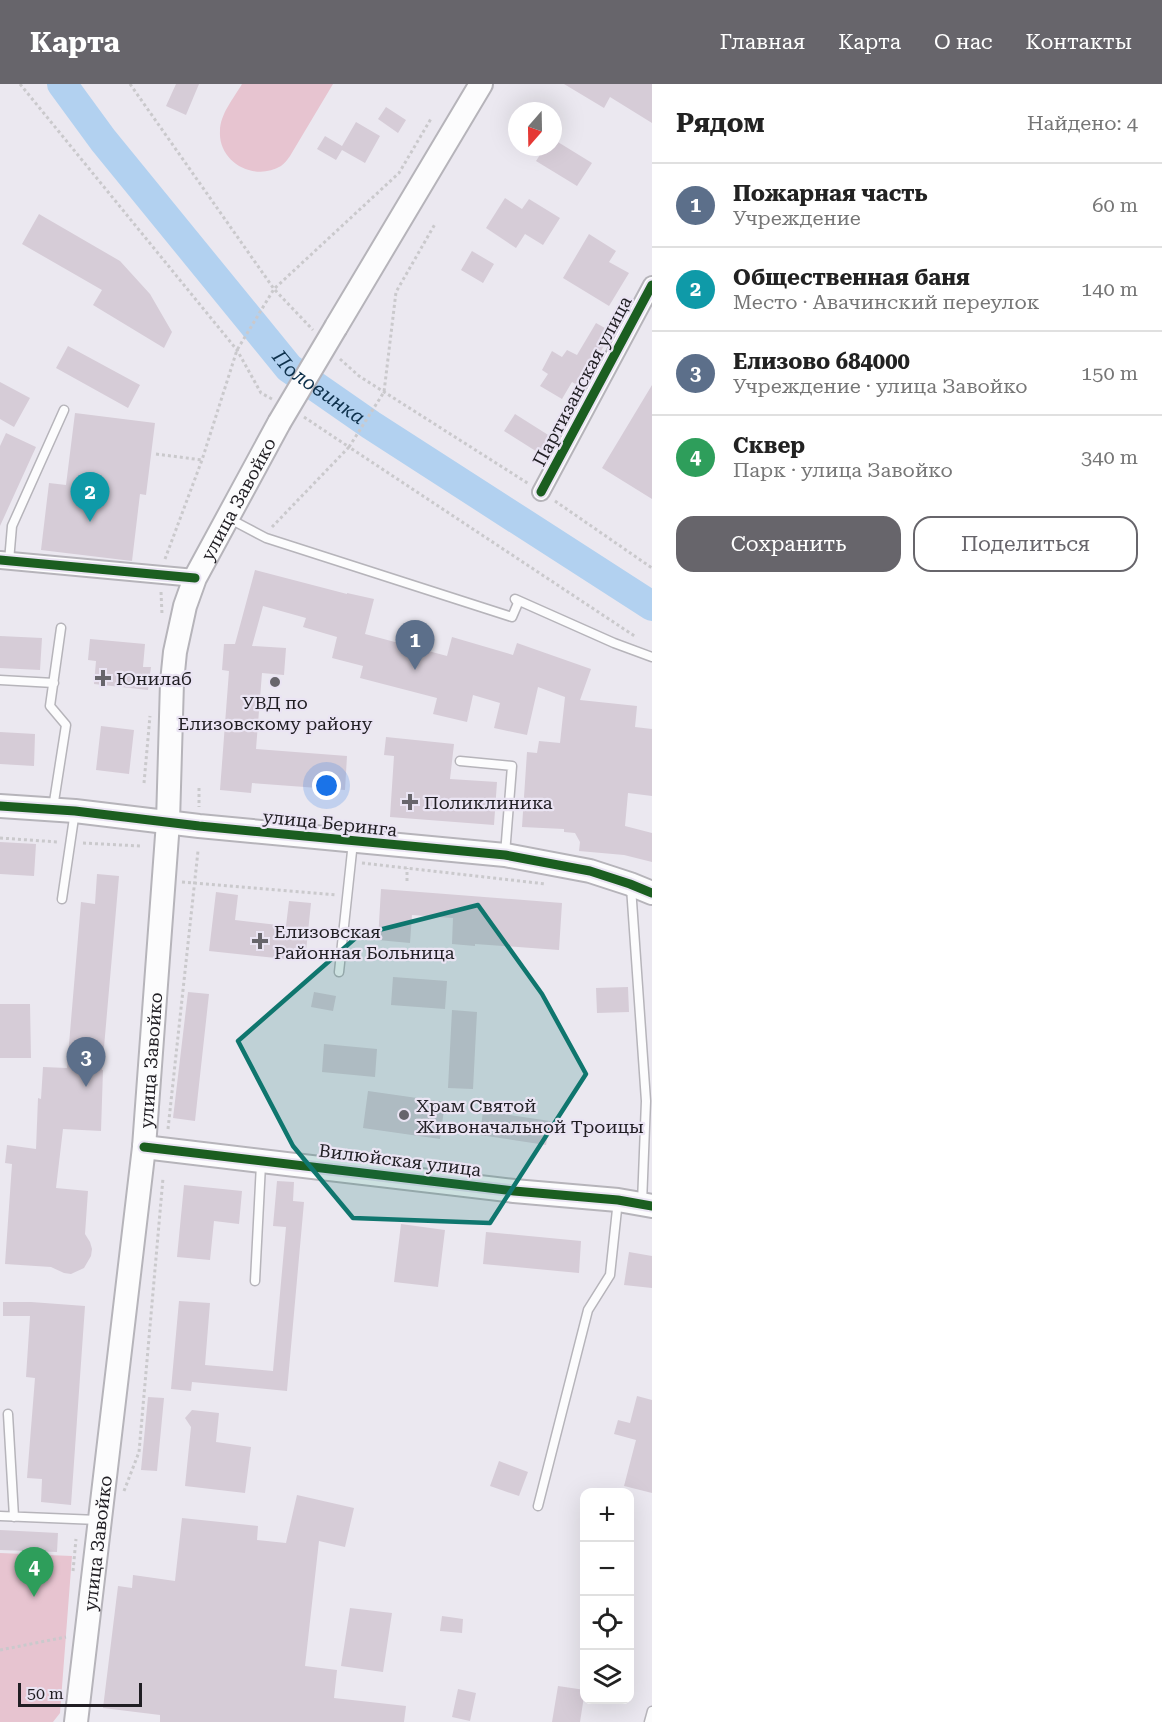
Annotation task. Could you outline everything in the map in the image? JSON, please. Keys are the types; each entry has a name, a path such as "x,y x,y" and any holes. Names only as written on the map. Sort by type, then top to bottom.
{"main road":[{"name":"улица Завойко","path":"75,1721 144,1147 168,822 172,682 175,652 185,606 195,578 279,423 482,84"},
{"name":"улица Беринга","path":"0,806 64,810 168,822 352,852 505,855 590,871 652,893"},
{"name":"Вилюйская улица","path":"144,1147 647,1205"}],"street":[{"name":"Партизанская улица","path":"541,492 652,285"},
{"path":"4,561 195,578"}],"lane":[{"path":"4,561 12,526 64,410"},
{"path":"228,518 266,538 512,616 518,603 515,599 614,643 652,657"},
{"path":"61,628 50,706 66,725 62,899"},
{"path":"0,680 54,683"},
{"path":"460,761 512,766 505,855"},
{"path":"339,972 352,852"},
{"path":"630,884 646,1101 647,1205"},
{"path":"255,1281 261,1160"},
{"path":"538,1506 588,1310 610,1275 618,1200"},
{"path":"8,1414 14,1517"},
{"path":"0,1516 99,1520"},
{"path":"650,1722 652,1711"}],"path":[{"path":"21,84 237,350 261,393"},
{"path":"130,84 274,289 313,330"},
{"path":"165,559 202,460 237,350 274,289 399,173 432,117"},
{"path":"270,529 349,447 384,392 396,292 435,224"},
{"path":"336,355 359,376 541,492 652,568"},
{"path":"310,421 642,641"},
{"path":"156,454 202,460"},
{"path":"199,788 199,809"},
{"path":"168,1129 198,851"},
{"path":"352,852 407,868 552,885"},
{"path":"407,868 407,881"},
{"path":"164,880 348,896"},
{"path":"122,1498 139,1452 163,1178"},
{"path":"0,1650 66,1637"}],"highlighted area":[{"path":"478,905 542,994 586,1074 490,1223 353,1218 293,1146 238,1041 359,935"}],"shaded area":[{"path":"242,84 333,84 287,160 281,166 260,172 249,170 231,160 221,142 222,118"},
{"path":"0,1553 72,1556 60,1713 53,1722 0,1722"}],"building":[{"path":"176,84 199,84 186,115 166,106"},
{"path":"564,84 652,84 652,123 610,97 604,108"},
{"path":"386,107 406,120 398,133 378,119"},
{"path":"356,122 380,136 365,163 342,150 336,160 317,149 325,136 342,146"},
{"path":"562,145 592,163 577,186 536,161 539,156 562,156"},
{"path":"505,198 522,209 529,199 560,218 543,245 525,234 516,248 486,228"},
{"path":"39,214 120,261 150,294 172,332 164,348 93,305 102,290 22,244"},
{"path":"589,234 616,251 609,262 629,273 609,306 563,278"},
{"path":"472,251 494,264 483,283 461,270"},
{"path":"596,323 612,332 601,351 597,348 577,385 572,382 562,399 540,386 548,374 542,370 552,351 562,357 567,350 577,355"},
{"path":"68,346 140,385 128,408 56,368"},
{"path":"0,382 30,398 14,427 0,419"},
{"path":"652,385 652,499 602,468"},
{"path":"75,413 155,423 146,495 140,494 132,561 41,550 49,483 66,485"},
{"path":"515,414 553,438 542,455 504,431"},
{"path":"6,433 36,447 0,526 0,446"},
{"path":"255,570 374,599 365,634 447,656 452,637 513,655 517,643 591,669 580,700 637,706 635,727 652,729 652,796 628,793 625,826 652,833 652,862 624,855 579,851 580,842 575,833 564,832 564,829 522,827 527,752 537,753 539,741 560,743 565,697 538,687 527,735 494,728 500,703 473,695 467,722 433,714 437,698 360,678 363,666 332,658 337,637 303,627 306,618 263,606 252,646 286,648 284,675 262,673 256,749 347,756 345,790 252,783 251,793 220,790 229,671 222,670 224,644 235,644"},
{"path":"0,636 42,638 40,670 0,668"},
{"path":"90,639 145,644 143,667 151,667 148,690 94,684 96,661 88,660"},
{"path":"101,726 134,730 129,774 96,770"},
{"path":"0,732 35,734 34,766 0,764"},
{"path":"386,737 454,744 450,779 497,782 494,825 390,817 394,756 384,755"},
{"path":"0,842 36,844 34,876 0,874"},
{"path":"97,874 119,876 102,1070 101,1131 63,1129 56,1188 88,1191 85,1234 92,1249 84,1268 71,1274 51,1267 5,1264 12,1164 5,1163 7,1145 36,1149 38,1098 41,1099 43,1067 67,1068 81,902 95,904"},
{"path":"381,889 562,903 559,950 452,944 453,918 412,915 410,943 378,940"},
{"path":"216,892 238,895 235,920 286,926 289,901 311,903 305,961 209,951"},
{"path":"393,977 447,981 445,1009 391,1005"},
{"path":"628,987 629,1012 597,1013 596,988"},
{"path":"188,992 209,994 195,1121 173,1118"},
{"path":"314,992 336,996 333,1011 311,1007"},
{"path":"0,1004 30,1004 31,1058 0,1058"},
{"path":"452,1010 477,1012 473,1089 448,1088"},
{"path":"324,1044 377,1049 375,1077 322,1072"},
{"name":"Храм Святой Живоначальной Троицы","path":"368,1091 445,1102 440,1139 363,1128"},
{"path":"483,1111 550,1121 546,1145 480,1135"},
{"path":"277,1181 294,1182 293,1201 304,1202 287,1391 192,1382 191,1391 171,1389 179,1301 210,1303 205,1365 273,1371 286,1227 273,1226"},
{"path":"184,1185 242,1191 239,1224 214,1221 210,1260 177,1257"},
{"path":"401,1224 445,1230 438,1287 394,1282"},
{"path":"486,1232 581,1241 579,1273 483,1264"},
{"path":"629,1252 652,1256 652,1288 624,1285"},
{"path":"3,1302 85,1306 71,1505 41,1502 42,1479 27,1478 35,1378 26,1377 30,1316 3,1316"},
{"path":"637,1396 652,1400 652,1493 624,1486 636,1440 614,1434 618,1420 630,1423"},
{"path":"148,1397 164,1398 157,1471 141,1470"},
{"path":"192,1410 219,1413 216,1442 251,1447 245,1493 185,1486 191,1427 185,1418"},
{"path":"499,1461 528,1472 519,1496 490,1486"},
{"path":"297,1495 354,1508 345,1547 319,1541 305,1666 337,1670 334,1698 406,1706 404,1722 160,1722 160,1715 103,1708 118,1586 132,1588 133,1575 175,1581 182,1518 258,1526 257,1540 286,1543"},
{"path":"0,1530 58,1533 57,1552 0,1550"},
{"path":"350,1608 392,1613 383,1672 341,1666"},
{"path":"442,1616 463,1619 462,1633 440,1631"},
{"path":"558,1686 580,1689 580,1704 583,1704 580,1722 552,1722"},
{"path":"458,1689 476,1693 470,1721 452,1717"}],"waterway":[{"name":"Половинка","path":"62,84 103,140 289,368 371,425 652,606"}],"cycle path":[{"path":"541,492 652,285"},
{"path":"0,560 195,578"},
{"path":"0,806 75,811 199,826 505,855 590,871 652,893"},
{"path":"144,1147 514,1191 618,1200 652,1206"}],"place":[{"name":"Общественная баня","path":"90,522"},
{"name":"Пожарная часть","path":"415,670"},
{"name":"Юнилаб","path":"103,678"},
{"name":"УВД по Елизовскому району","path":"275,682"},
{"name":"Поликлиника","path":"410,802"},
{"name":"Елизовская Районная Больница","path":"260,941"},
{"name":"Елизово 684000","path":"86,1087"},
{"name":"Храм Святой Живоначальной Троицы","path":"404,1115"},
{"name":"Сквер","path":"34,1597"}]}
